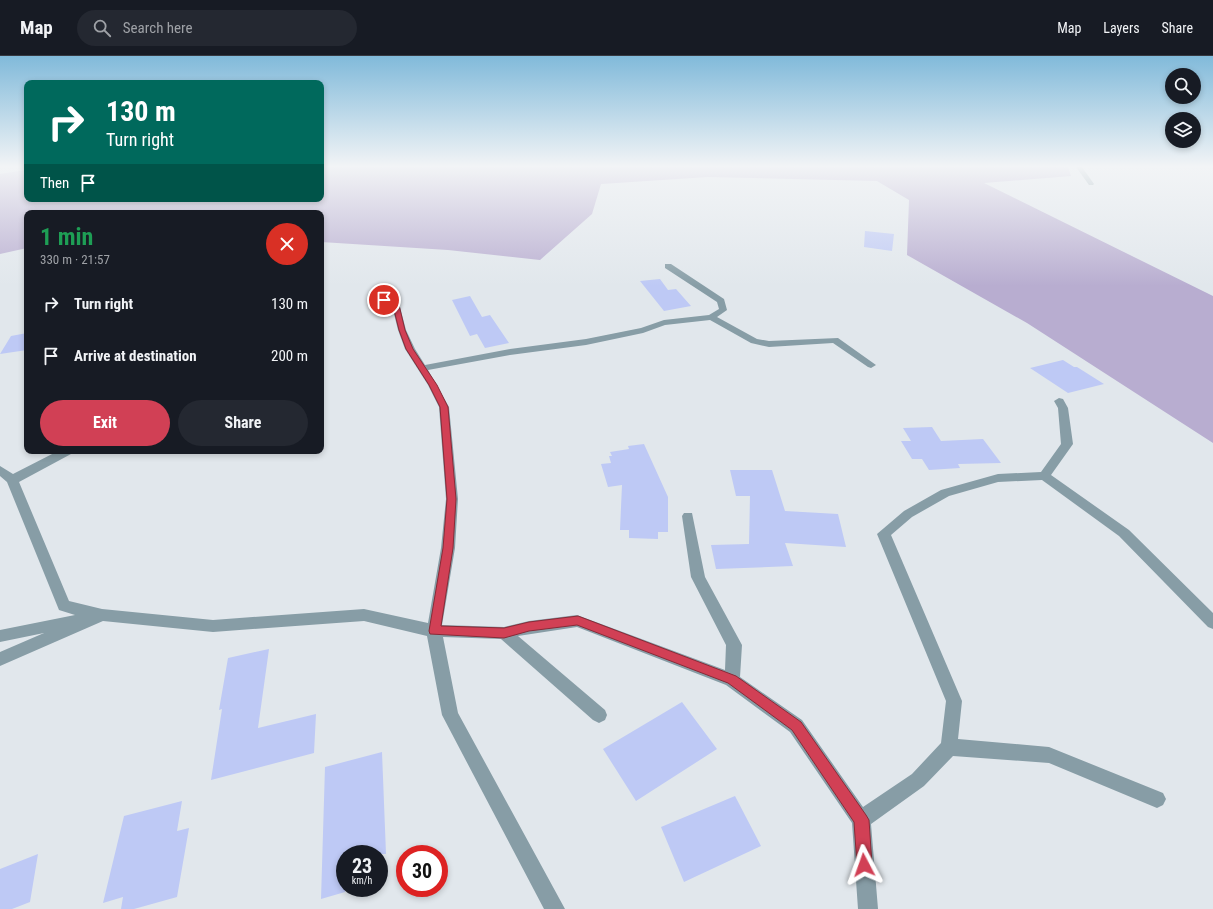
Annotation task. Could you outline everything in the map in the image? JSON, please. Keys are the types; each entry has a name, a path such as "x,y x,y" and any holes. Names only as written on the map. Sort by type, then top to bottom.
{"street":[{"path":"422,368 510,352 586,342 643,330 664,323 710,317 723,310 721,301 668,266"},
{"path":"372,296 396,305 407,343 433,385 444,407 452,499 448,548 434,631 450,715 555,909"},
{"path":"710,317 754,341 769,344 835,340 871,365"},
{"path":"1044,476 1067,444 1063,408 1058,401"},
{"path":"12,480 62,454"},
{"path":"0,470 12,480 64,606 102,615 213,626 364,615 434,631 504,633 529,627 578,621 732,680 796,726 861,820 868,909"},
{"path":"861,820 918,780 949,747 954,701 884,534 908,514 945,493 998,478 1044,476 1124,533 1213,623"},
{"path":"688,516 698,577 734,645 732,680"},
{"path":"0,636 102,615"},
{"path":"0,659 102,615"},
{"path":"504,633 599,715"},
{"path":"949,747 1049,755 1157,798"}],"shaded area":[{"path":"0,207 594,207 592,214 540,260 448,250 324,242 324,210 24,210 24,249 0,254"},
{"path":"909,207 1032,207 1213,296 1213,443 1027,323 907,255"}],"building":[{"path":"865,231 894,234 892,251 864,247"},
{"path":"660,279 668,290 676,289 691,306 664,311 640,281"},
{"path":"470,296 482,317 490,315 509,343 485,348 477,334 470,336 452,300"},
{"path":"24,334 24,350 0,354 11,336"},
{"path":"1063,360 1104,384 1068,393 1030,368"},
{"path":"932,427 941,441 983,439 1001,463 958,464 960,468 929,470 922,459 912,459 901,441 911,441 903,428"},
{"path":"644,444 668,497 668,532 658,532 658,539 629,538 629,530 620,530 622,485 608,487 601,464 611,463 609,456 612,456 610,452 629,449 628,446"},
{"path":"730,470 772,470 785,511 838,514 846,547 785,543 793,566 716,569 711,545 749,544 750,496 736,496"},
{"path":"269,649 258,728 316,714 314,753 211,780 222,709 219,710 228,658"},
{"path":"682,702 717,749 636,801 603,749"},
{"path":"382,752 386,845 336,845 336,895 321,899 325,767"},
{"path":"735,796 761,846 684,882 661,827"},
{"path":"182,801 177,831 189,828 177,897 134,909 121,909 123,897 103,903 124,816"},
{"path":"38,854 30,902 12,909 0,909 0,869"}],"route":[{"path":"384,300 396,305 402,330 410,349 433,385 444,407 452,499 448,548 434,631 504,633 529,627 578,621 732,680 796,726 861,820 864,865"}]}
